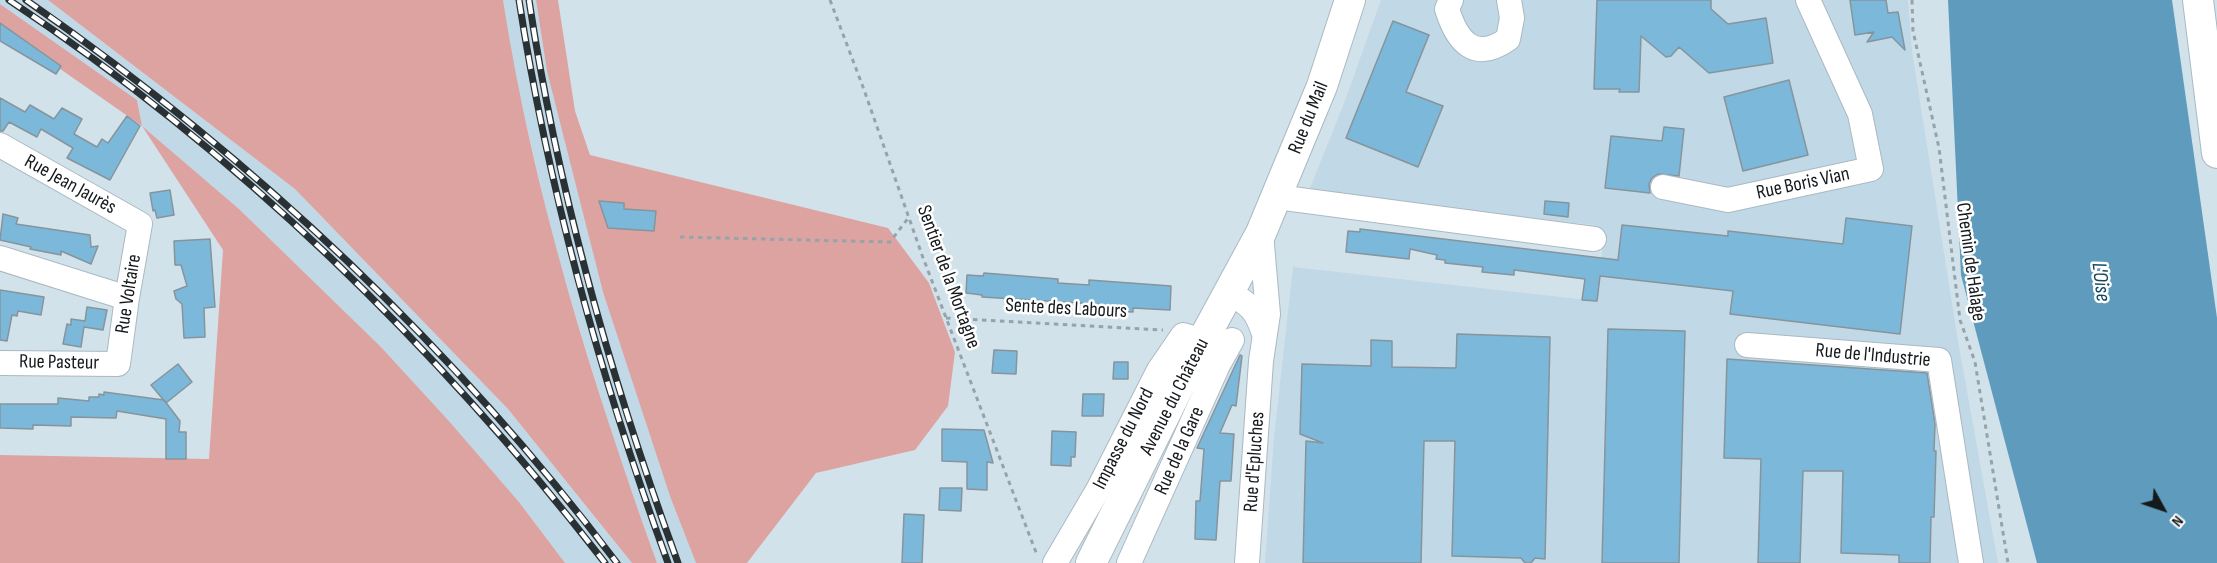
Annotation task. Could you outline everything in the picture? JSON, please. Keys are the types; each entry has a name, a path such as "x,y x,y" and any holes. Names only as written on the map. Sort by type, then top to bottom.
{"main road":[{"name":"Rue du Mail","path":"1261,233 1322,86 1350,0"},
{"path":"2198,0 2217,153"},
{"name":"Avenue du Château","path":"1091,563 1191,362 1261,233"}],"street":[{"path":"1451,0 1447,9 1452,25 1463,42 1478,50 1496,47 1508,39 1512,18 1509,0"},
{"name":"Rue Boris Vian","path":"1663,187 1728,200 1871,169 1860,114 1809,0"},
{"name":"Rue Jean Jaurès","path":"0,145 140,224"},
{"path":"1277,197 1594,239"},
{"name":"Rue Voltaire","path":"118,364 140,224"},
{"name":"Rue d'Epluches","path":"1246,563 1261,361 1268,314 1261,233"},
{"path":"0,258 127,298"},
{"path":"1229,293 1246,302 1258,316 1264,334"},
{"path":"1207,336 1261,361"},
{"name":"Impasse du Nord","path":"1055,563 1099,488 1159,370 1207,336"},
{"name":"Rue de la Gare","path":"1129,563 1218,365 1207,336"},
{"name":"Rue de l'Industrie","path":"1747,345 1939,360 1971,563"},
{"name":"Rue Pasteur","path":"0,363 118,364"}],"path":[{"name":"Sentier de la Mortagne","path":"830,0 946,318 1041,563"},
{"name":"Chemin de Halage","path":"1912,0 1913,31 1939,148 1960,320 1975,362 2008,563"},
{"path":"680,237 890,242 909,217"},
{"name":"Sente des Labours","path":"946,318 1157,328 1207,336"}],"shaded area":[{"path":"0,0 48,0 295,189 508,409 632,563 565,563 519,502 381,347 239,209 142,126 137,100 0,4"},
{"path":"48,0 503,0 530,144 566,285 609,425 657,563 632,563 508,409 295,189"},
{"path":"503,0 536,0 547,71 671,499 696,563 657,563 615,445 555,248 514,71"},
{"path":"536,0 558,0 575,111 590,155 888,228 929,283 955,352 948,406 915,450 816,473 747,563 696,563 671,499 603,292 547,71"},
{"path":"1381,0 1908,0 1912,51 1958,341 1998,563 1265,563 1274,437 1293,267 1597,301 1604,233 1594,231 1594,225 1308,193 1343,106"},
{"path":"0,4 137,100 142,126 0,27"},
{"path":"142,126 239,209 381,347 519,502 565,563 0,563 0,455 209,459 223,250"}],"water":[{"name":"L'Oise","path":"1948,0 2172,0 2217,318 2217,563 2037,563 1961,275"}],"building":[{"path":"1597,0 1711,0 1711,9 1728,24 1766,18 1773,63 1709,73 1679,47 1671,56 1666,57 1641,36 1639,92 1594,89"},
{"path":"1850,0 1886,0 1888,13 1898,12 1905,50 1892,37 1867,42 1874,32 1855,35"},
{"path":"1393,21 1429,35 1406,92 1443,106 1418,167 1346,138"},
{"path":"0,23 61,66 56,74 0,41"},
{"path":"1789,80 1808,155 1743,171 1724,97"},
{"path":"0,98 25,112 30,105 54,119 62,108 82,119 74,134 97,147 102,139 108,143 127,116 140,126 110,180 67,158 73,148 41,129 37,137 9,122 3,131 0,131"},
{"path":"1664,127 1684,129 1679,176 1658,174 1649,184 1650,193 1605,188 1611,136 1662,141"},
{"path":"170,190 174,215 157,218 155,210 153,211 150,193"},
{"path":"599,201 624,203 624,209 656,211 654,231 608,228"},
{"path":"1545,201 1569,203 1568,217 1544,214"},
{"path":"3,214 18,218 16,224 90,235 91,247 98,246 91,264 61,251 61,255 0,240"},
{"path":"1846,218 1912,226 1900,334 1730,314 1733,291 1600,276 1597,301 1582,300 1585,279 1514,270 1514,275 1482,272 1483,267 1445,263 1445,260 1436,259 1437,255 1410,249 1409,259 1346,252 1348,231 1360,232 1360,229 1618,260 1622,225 1728,236 1728,231 1843,244"},
{"path":"210,239 215,307 204,308 205,337 184,338 182,304 176,299 174,291 187,286 181,265 175,265 174,241"},
{"path":"984,273 1058,279 1058,283 1089,285 1089,280 1171,286 1170,310 1133,308 1133,312 1112,311 1112,305 982,297 982,295 966,293 967,275 983,276"},
{"path":"0,290 44,297 41,315 18,311 17,316 12,315 7,341 0,340"},
{"path":"87,307 107,310 103,330 84,327 81,347 63,344 67,324 71,325 71,319 85,321"},
{"path":"1608,329 1685,331 1679,563 1602,563"},
{"path":"1457,334 1550,337 1545,559 1535,558 1531,563 1525,563 1521,558 1452,556 1455,441 1424,441 1421,563 1303,563 1306,441 1323,443 1300,434 1302,364 1371,366 1371,340 1392,341 1392,367 1456,368"},
{"path":"994,350 1017,351 1016,374 992,373"},
{"path":"1240,355 1242,356 1236,406 1232,405 1220,433 1234,434 1231,481 1220,481 1216,540 1195,539 1196,501 1200,501 1204,449 1197,448"},
{"path":"1727,359 1927,373 1935,424 1934,451 1936,451 1930,563 1899,563 1899,555 1841,553 1843,471 1803,471 1800,563 1758,563 1761,459 1724,458"},
{"path":"1114,362 1128,362 1128,379 1113,379"},
{"path":"178,364 192,382 166,403 151,385"},
{"path":"104,392 164,400 180,421 179,432 186,432 186,459 166,459 166,419 117,411 116,418 71,417 71,426 33,425 33,429 0,428 0,404 58,404 58,398 89,401 89,397 99,397 99,394 104,395"},
{"path":"1083,394 1104,394 1103,416 1082,416"},
{"path":"942,429 984,430 993,463 987,462 987,490 967,489 967,462 942,461"},
{"path":"1052,431 1076,432 1075,457 1071,457 1071,466 1051,465"},
{"path":"940,488 962,488 961,511 939,510"},
{"path":"904,514 924,515 922,563 902,563"}],"railway":[{"path":"9,0 93,59 175,121 330,257 473,405 541,483 605,563"},
{"path":"26,0 109,60 190,123 344,258 417,330 487,405 617,563"},
{"path":"519,0 546,144 580,285 621,425 668,563"},
{"path":"529,0 555,144 589,285 631,425 678,563"}]}
